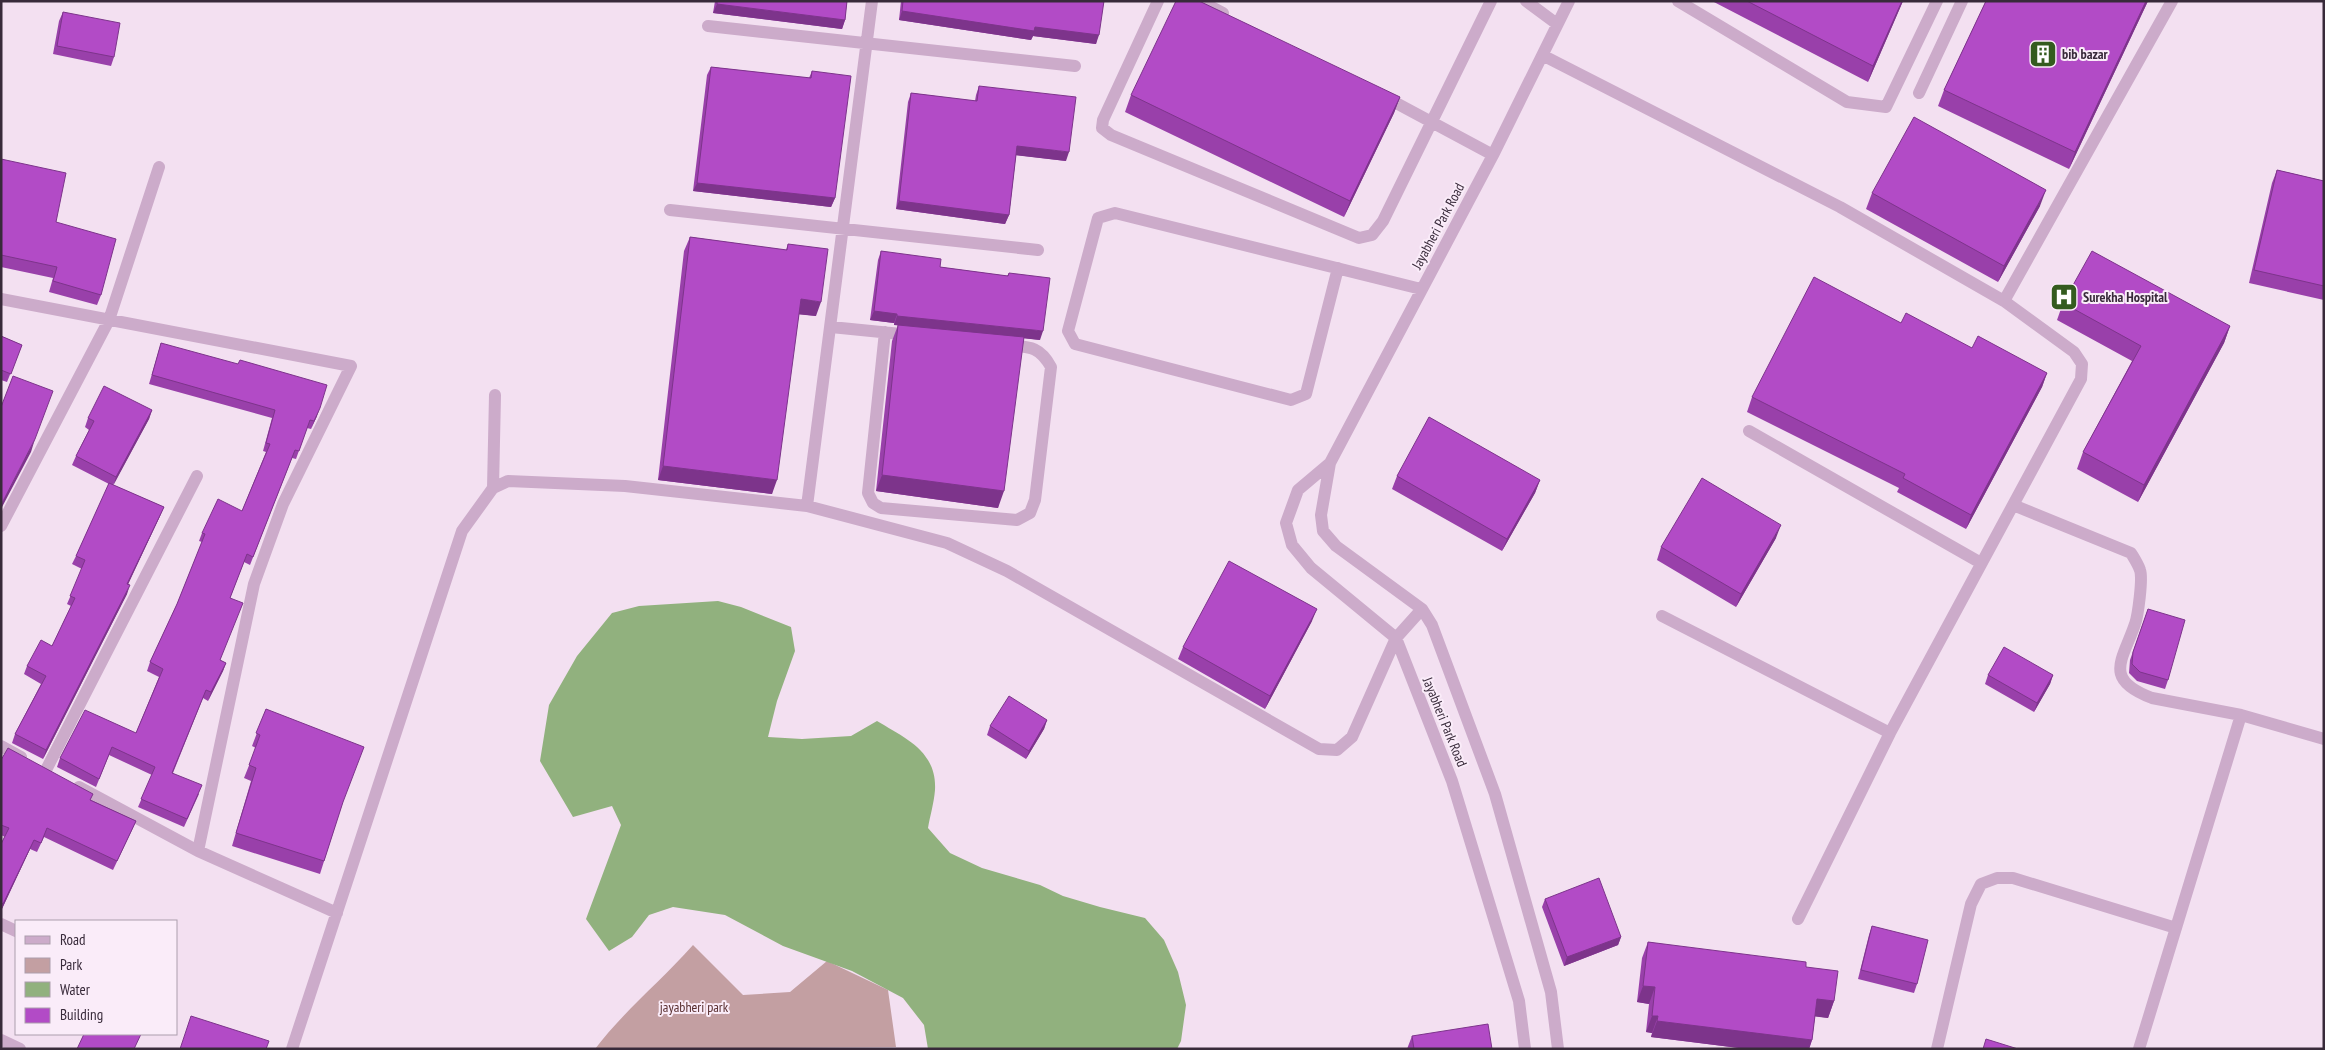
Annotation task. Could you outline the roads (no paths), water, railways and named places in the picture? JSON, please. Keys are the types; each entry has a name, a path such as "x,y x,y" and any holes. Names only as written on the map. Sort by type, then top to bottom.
{"street":[{"path":"807,506 872,1"},
{"path":"1158,1 1103,120 1102,128 1111,136 1359,238 1372,235 1383,221 1491,1"},
{"path":"1200,1 1234,19"},
{"path":"1526,1 1557,24"},
{"name":"Jayabheri Park Road","path":"1558,1049 1554,1014 1545,968 1495,794 1432,625 1422,609 1336,546 1323,531 1320,515 1330,463 1493,155 1544,56 1569,1"},
{"path":"1678,1 1848,102 1886,107 1937,1"},
{"path":"1919,93 1962,1"},
{"path":"2004,301 2172,1"},
{"path":"708,26 1075,66"},
{"path":"1544,56 1840,207 2004,301 2074,352 2082,364 2081,379 1890,733 1798,919"},
{"path":"1371,90 1493,155"},
{"path":"1,526 109,320 159,167"},
{"path":"670,210 843,227 1038,250"},
{"path":"1338,268 1306,394 1291,400 1075,344 1068,331 1098,218 1115,213 1338,268 1421,289"},
{"path":"1,299 351,366 283,504 254,584 198,851"},
{"path":"831,327 924,336"},
{"path":"885,332 868,493 873,503 881,508 1017,520 1030,513 1035,500 1051,367 1044,354 1033,347 994,343"},
{"path":"493,488 495,395"},
{"path":"1749,431 1982,563"},
{"name":"Jayabheri Park Road","path":"1330,463 1298,490 1286,524 1292,545 1311,568 1396,638 1452,782 1519,1001 1525,1049"},
{"path":"1,746 50,772 197,476"},
{"path":"292,1049 462,531 493,488 508,481 625,486 807,506 947,543 1008,571 1319,749 1337,750 1352,737 1396,638 1422,609"},
{"path":"2013,505 2132,553 2141,572 2136,623 2119,663 2125,682 2139,693 2152,698 2241,715 2324,739"},
{"path":"914,534 921,511"},
{"path":"1662,616 1890,733"},
{"path":"2139,1049 2241,715"},
{"path":"71,783 198,851 337,913"},
{"path":"1937,1049 1972,904 1981,884 1997,878 2012,878 2176,928"},
{"path":"1,924 15,931"},
{"path":"1,1040 20,1049"}],"water":[{"path":"718,601 741,607 791,627 795,651 777,701 768,737 802,739 851,736 877,721 917,747 931,765 935,790 928,828 950,853 982,868 1040,885 1063,896 1145,918 1164,940 1178,972 1186,1005 1181,1041 1177,1049 928,1049 924,1025 903,998 852,971 783,946 725,915 673,907 649,915 632,937 609,951 586,919 621,825 612,806 573,817 540,761 549,705 577,656 612,613 639,606"}],"place":[{"name":"bib bazar","path":"2043,54"},
{"name":"Surekha Hospital","path":"2064,297"}],"park label":[{"name":"jayabheri park","path":"694,1007"}]}
